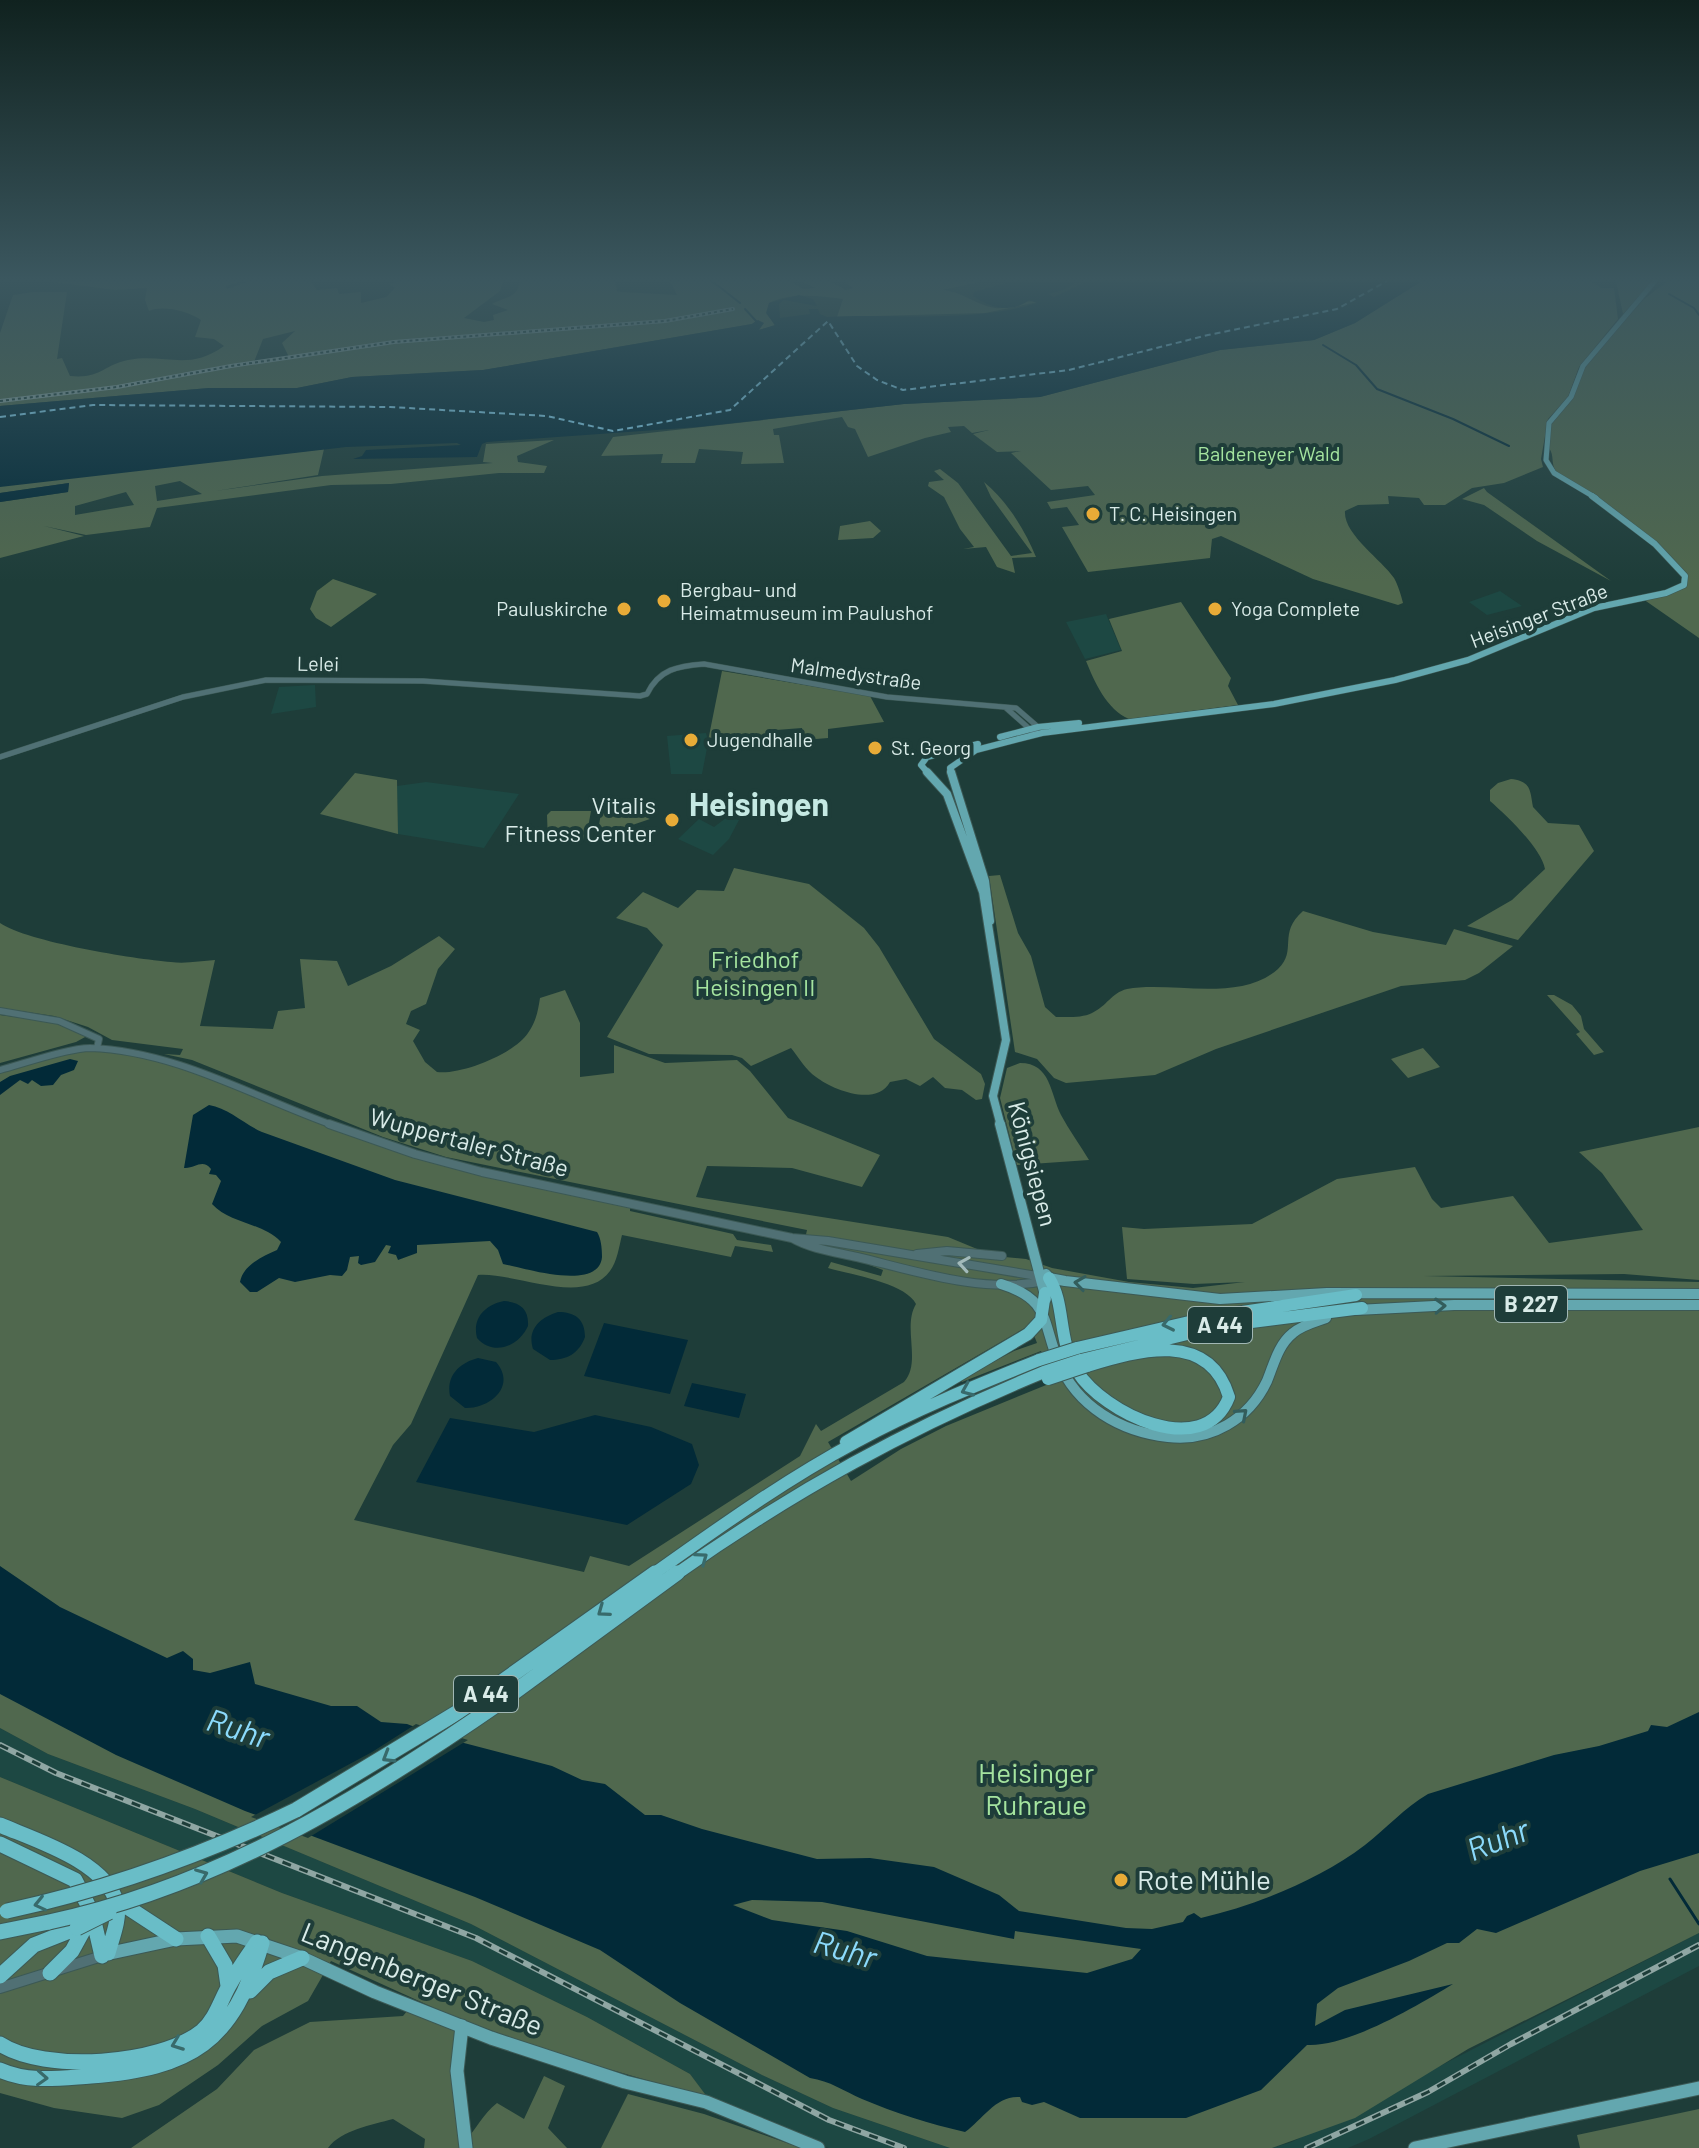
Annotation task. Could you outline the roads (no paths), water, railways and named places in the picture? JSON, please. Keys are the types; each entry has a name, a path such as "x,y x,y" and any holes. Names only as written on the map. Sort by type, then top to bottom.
{"highway":[{"path":"836,1461 851,1437 1028,1334 1041,1320 1044,1282 1056,1287 1061,1332 1069,1356 1083,1380 1103,1401 1146,1423 1184,1428 1215,1420 1222,1414 1229,1397 1221,1372 1201,1356 1190,1353 1153,1351 1082,1358 1044,1370"},
{"name":"A 44","path":"1082,1358 1150,1328 1231,1311 1356,1295"},
{"name":"A 44","path":"0,1932 123,1902 229,1864 380,1783 445,1741 836,1461 896,1422 1044,1370 1155,1339 1285,1313 1362,1308"},
{"name":"A 44","path":"4,1911 162,1870 296,1810 469,1706 743,1511 836,1461 1044,1370"},
{"path":"0,1825 93,1869 135,1915 176,1939"},
{"path":"0,1844 75,1880 92,1913 105,1954"},
{"path":"105,1954 123,1902"},
{"path":"0,1976 13,1959 28,1947 123,1902"},
{"path":"50,1973 72,1951 92,1913"},
{"path":"208,1936 228,1972 228,1988"},
{"path":"0,2044 17,2056 54,2061 98,2060 153,2052 181,2044 200,2033 212,2019 228,1988 260,1942"},
{"path":"0,2070 31,2077 85,2077 175,2062 194,2054 214,2039 240,2002 255,1973 260,1942"},
{"path":"240,2002 269,1972 302,1958"}],"main road":[{"name":"Heisinger Straße","path":"936,756 1034,731 1274,704 1363,688 1468,660 1594,608 1666,593 1684,585 1685,576 1655,544 1597,499 1554,473 1546,460 1549,423 1571,397 1577,381"},
{"name":"Heisinger Straße","path":"931,774 943,774 982,748 1034,731"},
{"path":"927,757 946,759 950,767 986,875 990,921 969,848 947,794 921,763 927,757"},
{"name":"Königsiepen","path":"990,921 1006,1040 994,1100 1044,1282"},
{"path":"1356,1295 1189,1297 1044,1282 1054,1349 1068,1379 1096,1411 1134,1431 1155,1437 1189,1438 1226,1427 1250,1408 1265,1384 1280,1345 1294,1331 1315,1320 1362,1308"},
{"path":"1001,1284 1031,1297 1050,1324"},
{"name":"B 227","path":"1356,1295 1450,1291 1699,1294"},
{"name":"B 227","path":"1362,1308 1699,1305"},
{"name":"Langenberger Straße","path":"105,1954 176,1939 208,1936 237,1936 260,1942 462,2026 625,2082 706,2102 818,2148"},
{"path":"462,2026 456,2065 466,2148"},
{"path":"1415,2148 1699,2088"}],"street":[{"name":"Lelei","path":"0,757 178,699 266,680 423,681 646,694 662,673 680,666 704,664"},
{"name":"Malmedystraße","path":"704,664 887,697 1004,707"},
{"path":"1004,707 1016,708 1034,731"},
{"path":"1004,707 1034,731"},
{"path":"0,1011 59,1021 99,1039 97,1048 72,1050 0,1070"},
{"name":"Wuppertaler Straße","path":"97,1048 155,1058 190,1068 307,1116 415,1154 482,1172 792,1238 801,1243 908,1268 1001,1284 1030,1286 1044,1282"},
{"name":"Wuppertaler Straße","path":"792,1238 908,1255 1044,1282"},
{"path":"908,1255 947,1251 1002,1256"},
{"name":"Langenberger Straße","path":"0,1988 105,1954"}],"water":[{"path":"331,381 1100,381 1040,397 904,404 698,427 487,442 482,444 477,457 353,459 362,456 366,450 461,445 457,443 346,447 0,487 0,406 209,388 297,388"},
{"path":"69,483 68,492 0,502 0,493"},
{"path":"70,1059 78,1061 74,1070 61,1075 53,1085 41,1086 32,1080 28,1084 20,1080 0,1095 0,1082 10,1076"},
{"path":"209,1105 223,1109 262,1132 395,1180 597,1232 602,1257 598,1268 575,1276 503,1264 498,1250 490,1241 417,1245 417,1253 398,1260 396,1255 388,1253 391,1246 386,1245 375,1262 361,1265 358,1263 359,1256 350,1257 342,1276 330,1275 295,1282 279,1278 257,1292 250,1292 240,1282 245,1271 254,1262 277,1250 281,1242 265,1230 228,1216 212,1204 221,1181 216,1175 209,1174 211,1169 208,1166 201,1164 184,1168 193,1115"},
{"path":"504,1301 522,1308 527,1315 528,1326 512,1344 491,1347 477,1338 476,1324 486,1309"},
{"path":"558,1312 578,1318 585,1337 571,1355 550,1360 533,1349 532,1336 540,1321"},
{"path":"604,1323 688,1340 670,1394 584,1376"},
{"path":"478,1358 496,1362 504,1379 502,1387 483,1405 465,1408 450,1396 450,1382 455,1371"},
{"path":"692,1383 746,1394 739,1418 684,1406"},
{"path":"595,1415 651,1427 692,1444 699,1465 691,1484 627,1525 416,1482 450,1418 534,1432"},
{"name":"Ruhr","path":"0,1566 60,1607 167,1658 183,1651 193,1659 193,1670 210,1673 250,1662 255,1684 331,1706 357,1706 381,1722 407,1724 441,1737 552,1766 582,1780 605,1784 645,1815 661,1815 817,1859 870,1858 934,1867 999,1895 1019,1911 1126,1928 1152,1929 1183,1922 1194,1913 1201,1918 1243,1906 1307,1880 1347,1858 1428,1794 1554,1755 1599,1746 1648,1731 1651,1725 1667,1727 1699,1712 1699,1853 1640,1871 1496,1933 1477,1929 1459,1943 1447,1943 1338,1988 1317,2004 1315,2026 1345,2010 1453,1984 1362,2032 1324,2044 1307,2045 1261,2090 1186,2118 1080,2118 1044,2102 1032,2105 1022,2102 1020,2097 1011,2097 997,2104 965,2132 900,2113 810,2078 680,2003 600,1950 475,1897 245,1811 116,1755 0,1694","holes":["752,1900 822,1902 1014,1939 1015,1931 1141,1949 1132,1959 1087,1973 927,1956 847,1931 772,1920 733,1905"]}],"waterway":[{"path":"1370,381 1377,389 1453,419 1509,446"},
{"path":"1670,1879 1699,1924"}],"railway":[{"path":"0,401 148,381"},
{"path":"0,1745 56,1773 476,1938 829,2120 904,2148"},
{"path":"1307,2148 1428,2092 1511,2044 1699,1945"}],"place":[{"name":"T. C. Heisingen","path":"1093,514"},
{"name":"Bergbau- und Heimatmuseum im Paulushof","path":"664,601"},
{"name":"Pauluskirche","path":"624,609"},
{"name":"Yoga Complete","path":"1215,609"},
{"name":"Jugendhalle","path":"691,740"},
{"name":"St. Georg","path":"875,748"},
{"name":"Vitalis Fitness Center","path":"672,820"},
{"name":"Rote Mühle","path":"1121,1880"}],"district":[{"name":"Heisingen","path":"759,805"}],"park label":[{"name":"Baldeneyer Wald","path":"1269,454"},
{"name":"Friedhof Heisingen II","path":"755,974"},
{"name":"Heisinger Ruhraue","path":"1036,1789"}]}
